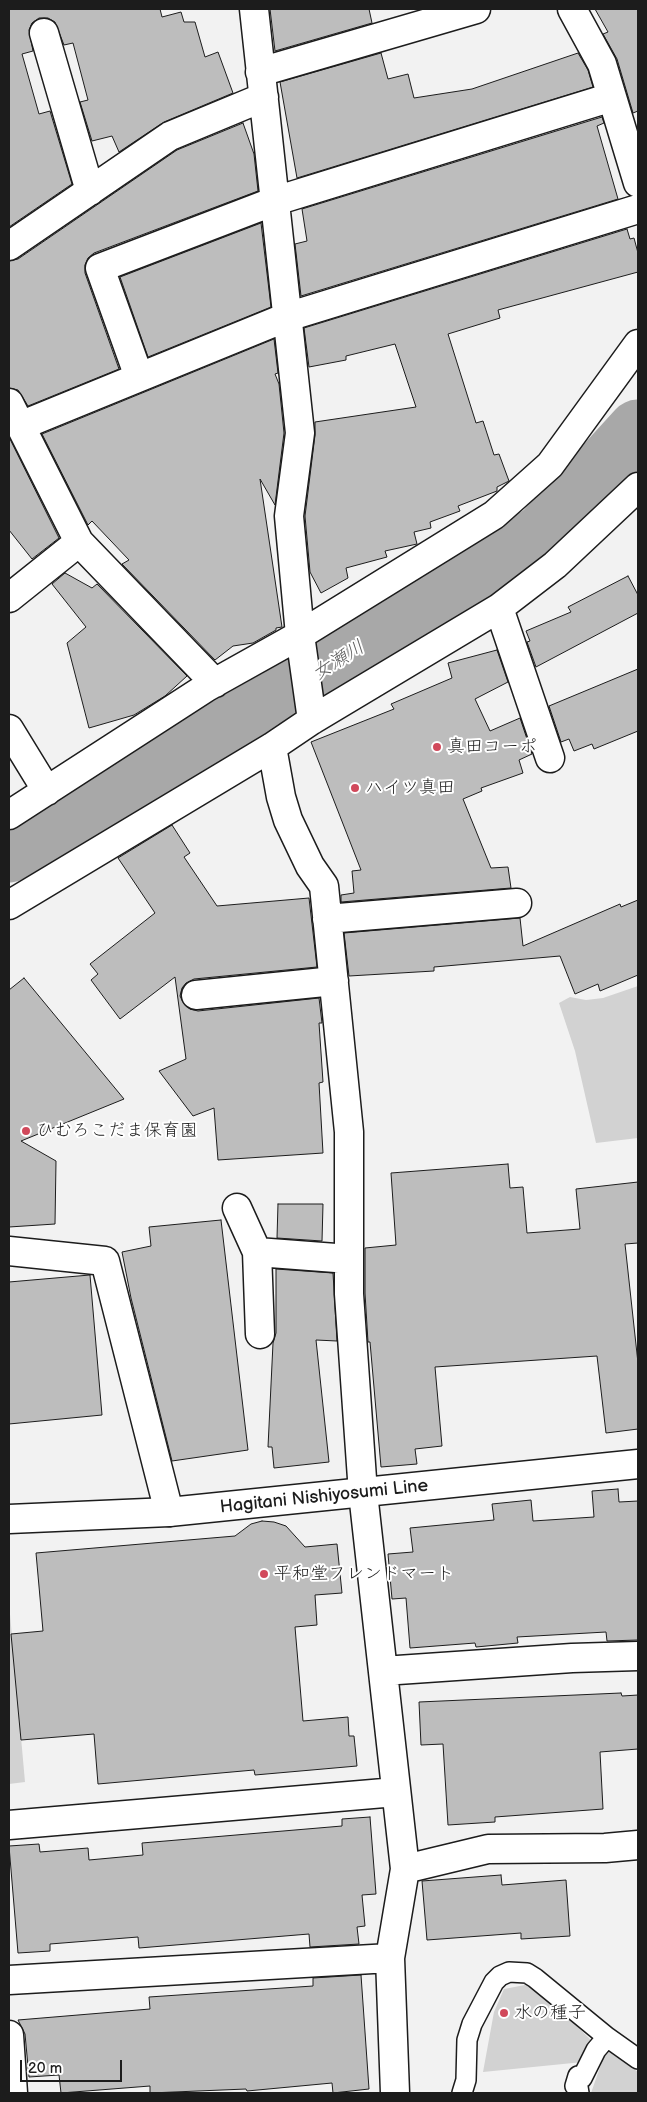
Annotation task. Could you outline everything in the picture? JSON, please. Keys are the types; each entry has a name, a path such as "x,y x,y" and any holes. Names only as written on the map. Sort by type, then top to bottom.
{"street":[{"path":"254,9 300,433 289,516 311,714"},
{"path":"9,246 170,136 262,84 476,9"},
{"path":"572,9 602,64 638,183"},
{"path":"44,33 90,191"},
{"path":"140,377 100,268 275,202 612,97"},
{"path":"215,683 79,542 15,415 140,377 287,317 638,209"},
{"path":"9,815 215,683 302,644 494,515 550,465 638,344"},
{"path":"9,905 272,747 311,714 499,608 555,565 638,487"},
{"path":"9,598 79,542"},
{"path":"499,608 550,758"},
{"path":"9,729 47,791"},
{"path":"272,747 281,797 288,820 310,866 324,886 349,1132 349,1294 363,1493 405,1869 390,1958 395,2093"},
{"path":"327,919 517,903"},
{"path":"196,995 334,981"},
{"path":"237,1208 257,1252 260,1334"},
{"path":"9,1252 105,1261 169,1512"},
{"path":"257,1252 349,1259"},
{"name":"Hagitani Nishiyosumi Line","path":"9,1519 169,1512 638,1464"},
{"path":"383,1671 572,1658 638,1656"},
{"path":"9,1825 396,1792"},
{"path":"405,1869 488,1849 605,1848 638,1845"},
{"path":"9,1980 390,1958"},
{"path":"9,2035 13,2093"}],"lane":[{"path":"462,2093 466,2080 467,2040 472,2024 494,1982 500,1976 509,1972 527,1973 535,1978 607,2038 638,2060"},
{"path":"580,2086 596,2050 607,2038"}],"shaded area":[{"path":"638,986 638,1138 596,1143 575,1051 559,1003 570,997 586,1000 603,998"},
{"path":"9,1603 25,1782 9,1784"},
{"path":"525,1985 546,1996 593,2042 583,2062 483,2072 494,2012 504,1989"},
{"path":"606,2050 638,2072 638,2093 591,2093"}],"building":[{"path":"9,9 160,9 162,17 181,12 184,22 195,22 205,57 218,52 233,93 164,122 119,152 112,136 92,141 80,102 88,100 73,43 64,45 55,22 48,18 39,18 32,23 29,30 33,51 22,54 39,114 50,111 72,184 9,227"},
{"path":"270,9 369,9 372,23 275,51"},
{"path":"595,9 638,9 638,111 633,113 617,59 603,34 608,32"},
{"path":"381,53 388,79 408,74 414,98 472,89 578,53 588,70 593,87 297,178 280,82"},
{"path":"602,117 604,123 597,126 618,199 301,296 295,244 307,241 302,209"},
{"path":"243,123 254,154 258,191 94,253 88,258 85,265 85,273 119,369 28,406 18,390 9,388 9,261 18,259 177,150"},
{"path":"261,223 271,307 148,357 120,277"},
{"path":"627,229 630,239 634,238 638,253 638,272 498,310 500,318 448,334 476,423 483,421 494,455 499,454 509,481 497,487 497,491 458,506 460,511 430,522 431,528 414,532 417,544 385,551 387,557 346,568 348,578 321,593 310,572 305,516 315,422 416,407 395,344 346,356 346,360 309,367 304,328"},
{"path":"274,339 278,373 275,374 279,384 284,433 275,505 260,479 282,627 276,628 276,630 253,643 233,646 215,660 122,564 129,560 92,521 88,525 42,434"},
{"path":"9,437 59,538 32,559 9,530"},
{"path":"65,573 92,588 97,584 187,676 165,696 134,715 89,728 67,643 86,627 52,584"},
{"path":"628,576 638,595 638,613 536,667 527,642 530,641 526,631 571,612 568,607"},
{"path":"497,650 508,682 475,699 490,731 520,718 532,754 519,760 523,773 481,788 482,791 463,799 491,868 508,867 511,888 341,902 341,895 354,893 352,871 361,870 311,742 394,709 391,704 452,678 448,663"},
{"path":"638,669 638,731 594,749 592,744 574,751 569,739 561,742 549,706"},
{"path":"172,825 190,853 184,857 217,906 309,898 317,967 194,979 186,983 182,988 180,996 184,1004 190,1009 198,1011 319,998 322,1023 319,1023 323,1082 319,1083 323,1153 218,1160 214,1108 193,1116 159,1071 186,1059 175,977 120,1019 91,980 98,974 90,964 155,913 118,858"},
{"path":"638,900 638,975 600,991 598,984 575,994 560,956 434,967 434,971 349,976 344,933 520,918 523,946 620,904 621,907"},
{"path":"24,978 124,1099 21,1141 56,1161 55,1224 9,1227 9,990"},
{"path":"508,1164 510,1188 523,1187 527,1233 580,1229 576,1189 638,1182 638,1243 625,1244 638,1363 638,1429 606,1433 597,1356 435,1367 442,1446 415,1449 417,1464 381,1467 370,1342 368,1342 365,1248 396,1245 391,1173"},
{"path":"278,1204 323,1204 322,1241 277,1238"},
{"path":"221,1220 248,1450 172,1461 131,1298 122,1252 151,1246 149,1227"},
{"path":"276,1269 333,1273 337,1341 316,1340 329,1462 274,1468 272,1447 268,1447 273,1343 276,1333"},
{"path":"90,1275 102,1415 9,1424 9,1282"},
{"path":"618,1489 619,1502 638,1501 638,1640 607,1641 606,1632 517,1637 518,1643 476,1647 475,1643 410,1648 406,1598 392,1599 388,1554 413,1552 410,1528 494,1520 492,1504 531,1500 533,1521 594,1517 592,1491"},
{"path":"262,1521 286,1526 305,1547 337,1544 342,1593 315,1595 317,1625 295,1627 303,1721 348,1717 349,1736 354,1736 357,1766 255,1775 254,1770 98,1784 94,1734 21,1740 11,1634 43,1631 36,1553 235,1536 251,1524"},
{"path":"621,1693 622,1696 638,1695 638,1749 600,1752 603,1809 495,1817 495,1822 448,1825 443,1744 421,1745 419,1702"},
{"path":"370,1817 376,1894 362,1895 365,1926 357,1927 359,1944 310,1947 309,1934 139,1948 138,1937 50,1944 50,1951 18,1953 9,1846 39,1844 40,1852 88,1848 89,1860 143,1855 142,1843 342,1826 342,1819"},
{"path":"501,1875 502,1885 566,1880 570,1936 521,1939 521,1933 427,1940 422,1881"},
{"path":"361,1975 369,2089 333,2093 332,2083 247,2091 246,2089 150,2093 150,2086 61,2093 59,2075 29,2077 25,2034 18,2020 150,2009 149,1997 313,1986 313,1978"}],"waterway":[{"name":"女瀬川","path":"9,852 279,699 489,570 544,533 638,430"}],"place":[{"name":"真田コーポ","path":"437,747"},
{"name":"ハイツ真田","path":"355,788"},
{"name":"ひむろこだま保育園","path":"26,1131"},
{"name":"平和堂フレンドマート","path":"264,1574"},
{"name":"水の種子","path":"504,2013"}]}
